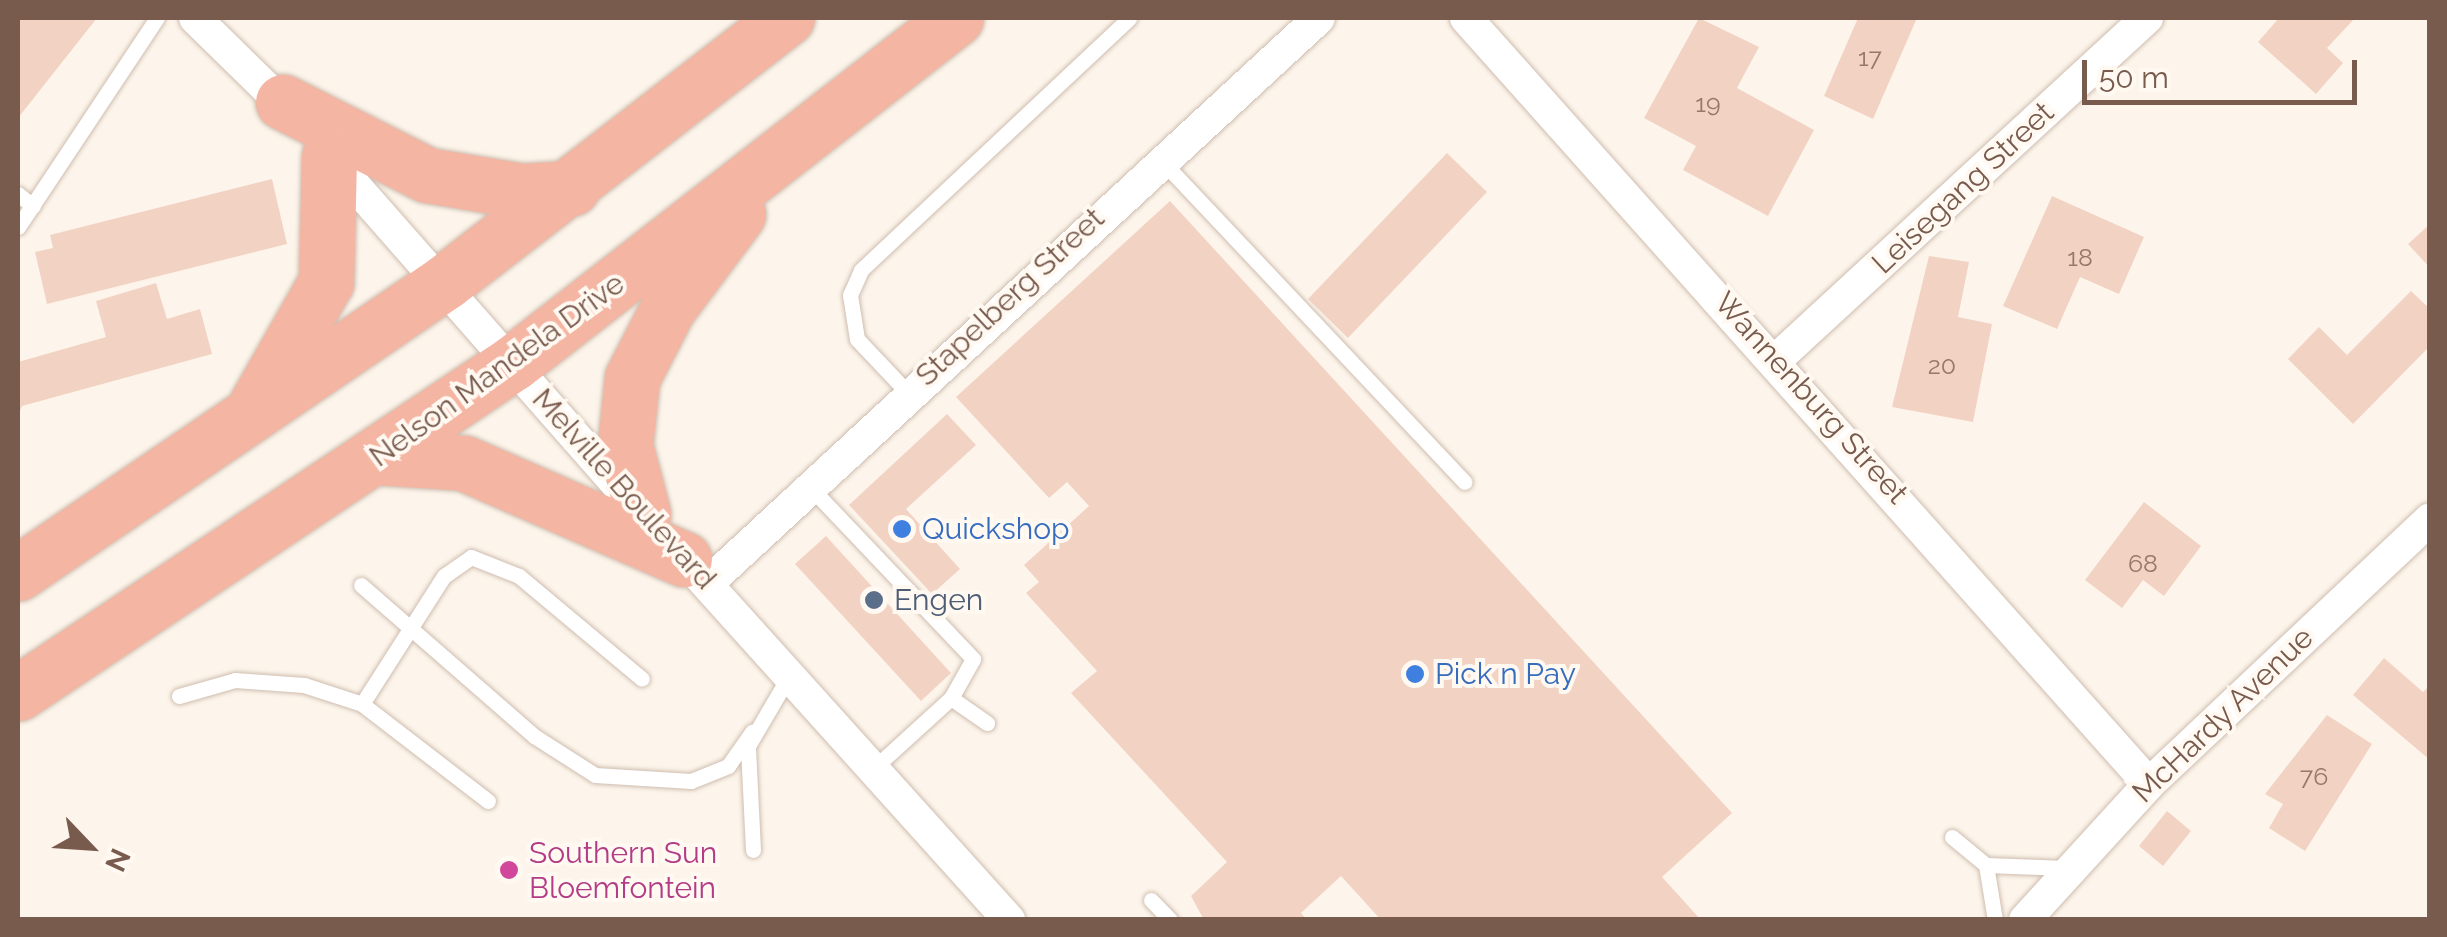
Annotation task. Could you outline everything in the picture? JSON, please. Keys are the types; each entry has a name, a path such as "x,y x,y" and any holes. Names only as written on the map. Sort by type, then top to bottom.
{"highway":[{"path":"18,573 237,432 446,282 787,18"},
{"name":"Nelson Mandela Drive","path":"18,693 513,363 768,170 956,18"},
{"path":"283,102 428,176 524,191 572,188"},
{"path":"237,432 326,282 329,157"},
{"path":"644,514 626,446 632,378 668,308 768,170"},
{"path":"377,457 464,463 696,571"}],"street":[{"name":"Melville Boulevard","path":"195,18 283,102 446,282 644,514 1009,920"},
{"name":"Stapelberg Street","path":"696,571 810,486 1159,158 1319,18"},
{"name":"Wannenburg Street","path":"1466,18 1778,358 2150,784"},
{"name":"Leisegang Street","path":"1778,358 2147,18"},
{"name":"McHardy Avenue","path":"2025,920 2150,784 2430,518"}],"lane":[{"path":"18,227 156,18"},
{"path":"908,393 858,340 850,295 861,270 1129,18"},
{"path":"1159,158 1465,482"},
{"path":"18,194 33,206"},
{"path":"810,486 973,659 951,698 874,768"},
{"path":"362,704 444,576 472,556 498,562 642,679"},
{"path":"361,585 534,736 594,775 691,781 728,766 789,676"},
{"path":"179,696 235,680 304,685 362,704 488,801"},
{"path":"951,698 986,723"},
{"path":"752,732 752,850"},
{"path":"1952,837 1986,865 2071,868"},
{"path":"1986,865 1994,920"},
{"path":"1151,900 1170,920"}],"building":[{"path":"18,18 97,18 18,118"},
{"path":"1699,18 1759,47 1737,88 1814,130 1768,216 1683,170 1696,146 1644,118"},
{"path":"1858,18 1917,18 1873,119 1824,96"},
{"path":"2279,18 2355,18 2327,48 2343,63 2316,94 2258,42"},
{"path":"1447,153 1487,192 1348,338 1308,299"},
{"path":"272,179 287,244 47,304 35,252 53,248 50,235"},
{"path":"2052,196 2144,237 2119,294 2080,277 2057,329 2003,306"},
{"path":"1170,201 1732,813 1662,877 1701,920 1381,920 1341,876 1301,913 1307,920 1204,920 1191,896 1227,862 1071,693 1097,671 1026,593 1039,582 1024,565 1089,506 1067,482 1049,498 956,397"},
{"path":"2430,224 2430,268 2408,244"},
{"path":"1929,256 1969,262 1958,317 1992,324 1973,422 1892,407"},
{"path":"156,283 167,319 200,309 212,354 22,406 18,416 18,362 106,337 96,301"},
{"path":"2411,291 2430,309 2430,346 2353,424 2288,359 2319,327 2347,355"},
{"path":"947,414 976,445 906,509 960,569 932,594 849,505"},
{"path":"2144,502 2201,546 2164,596 2143,580 2122,608 2085,580"},
{"path":"826,536 951,673 921,701 795,564"},
{"path":"2384,658 2423,692 2430,685 2430,760 2353,695"},
{"path":"2327,715 2372,744 2305,851 2269,828 2283,804 2265,794"},
{"path":"2167,811 2191,831 2163,866 2139,846"}],"place":[{"name":"Quickshop","path":"902,529"},
{"name":"Engen","path":"874,600"},
{"name":"Pick n Pay","path":"1415,674"},
{"name":"Southern Sun Bloemfontein","path":"509,870"}]}
